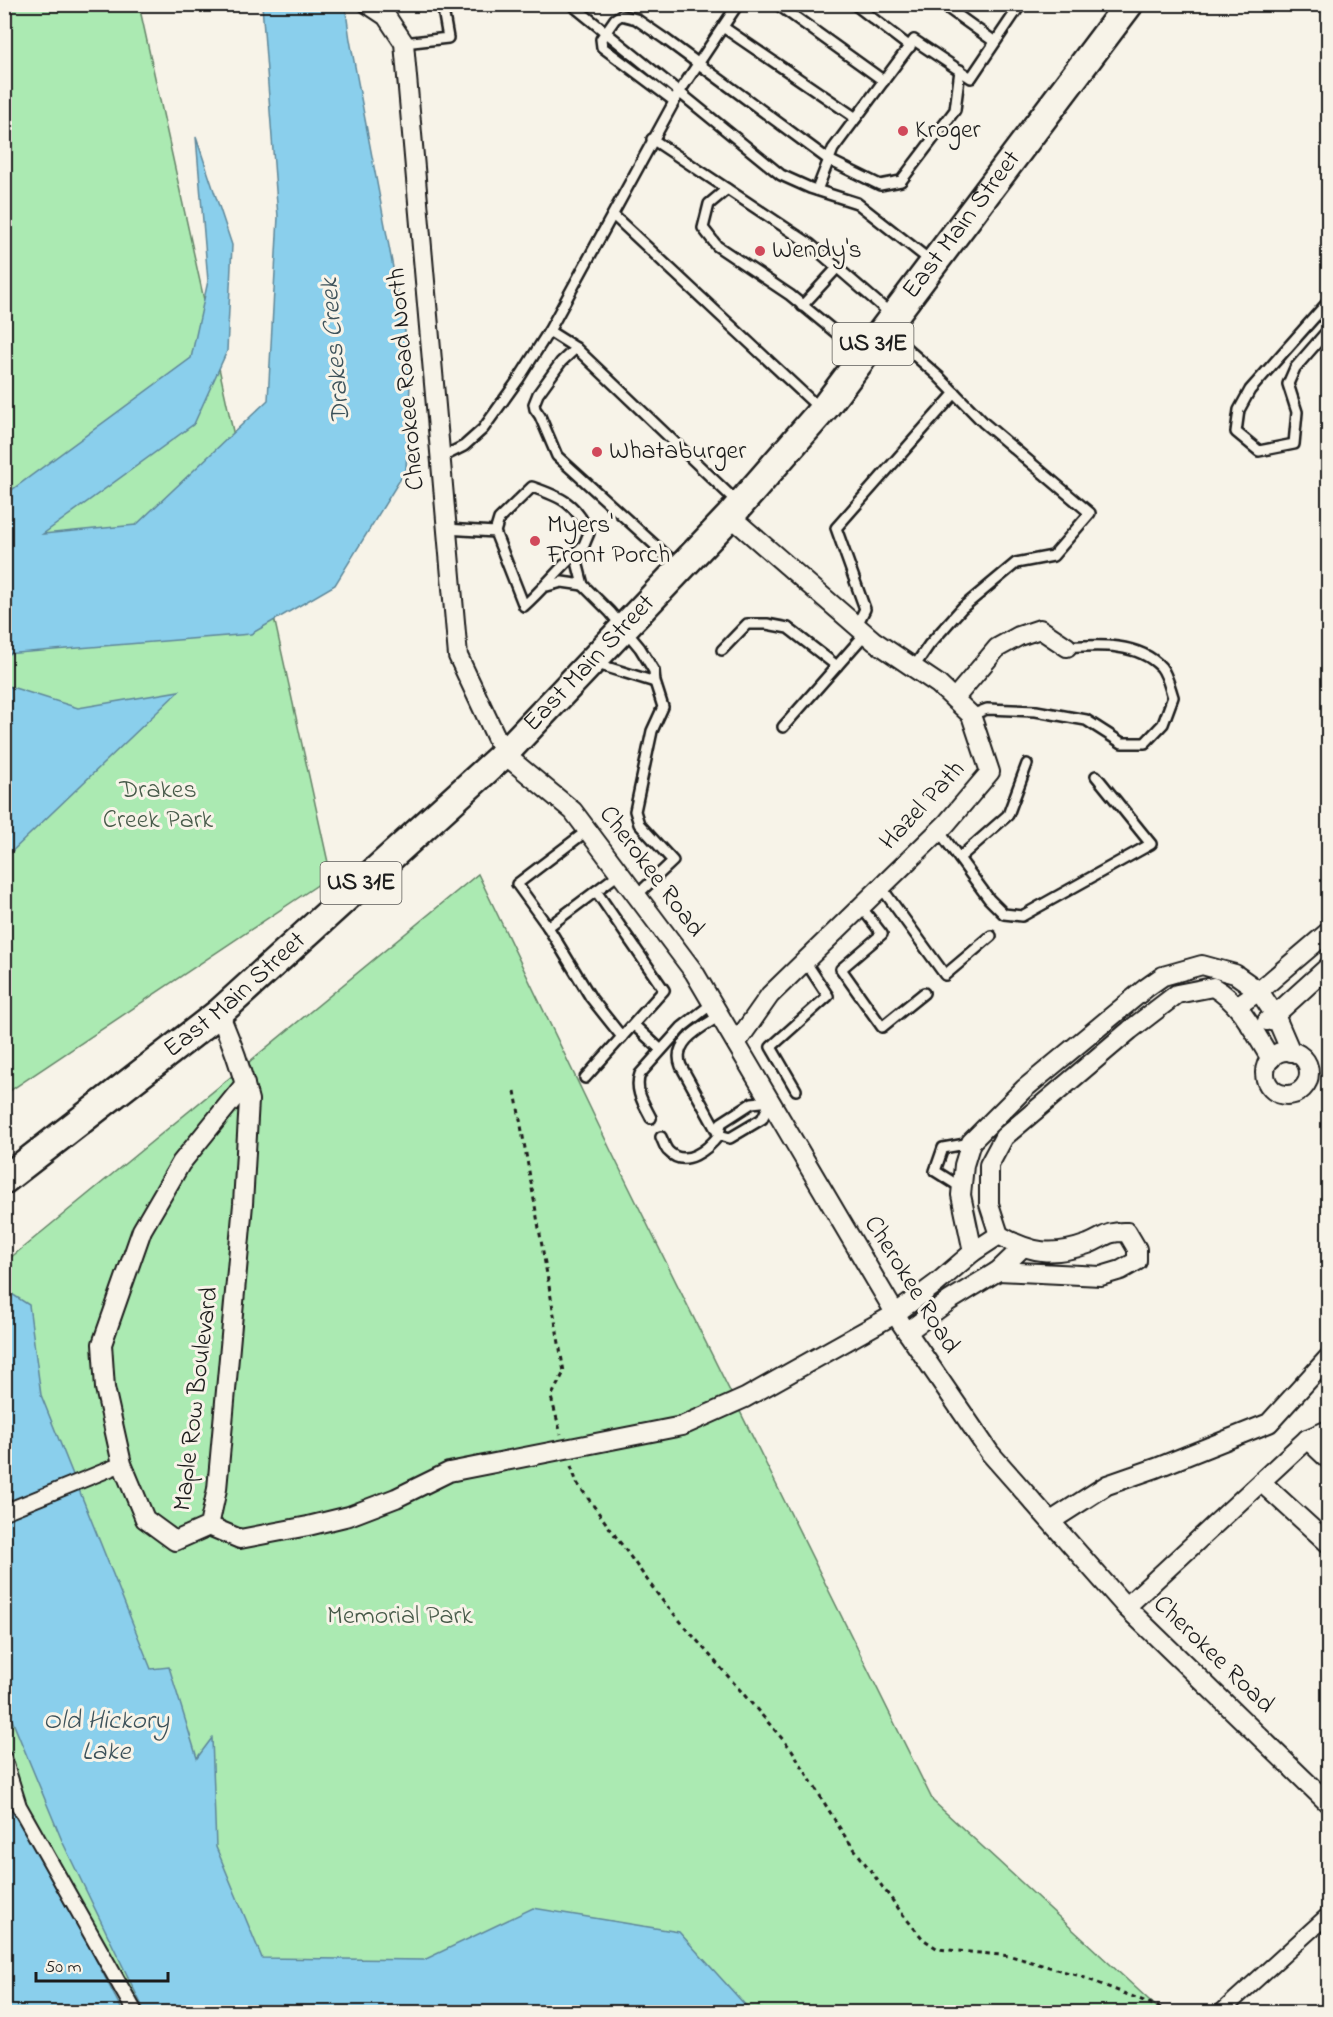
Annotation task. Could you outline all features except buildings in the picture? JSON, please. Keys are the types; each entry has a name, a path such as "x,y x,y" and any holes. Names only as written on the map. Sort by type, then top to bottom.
{"main road":[{"name":"East Main Street","path":"4,1180 219,1013 504,754 735,510 822,411 1125,6"}],"street":[{"name":"Cherokee Road North","path":"368,4 386,16 404,43 458,656 504,754"},
{"name":"Hazel Path","path":"735,510 861,629 938,684 971,716 990,772 939,831 770,995 737,1042"},
{"path":"954,699 997,648 1019,636 1041,629 1067,647"},
{"name":"Cherokee Road","path":"504,754 573,811 694,972 907,1332 990,1453 1126,1607 1329,1803"},
{"path":"1238,1006 1329,932"},
{"path":"973,1252 964,1213 962,1188 964,1166 974,1139 1034,1080 1163,976 1202,964 1235,974 1259,991 1275,1015 1292,1052"},
{"path":"1253,1031 1275,1015 1329,967"},
{"path":"998,1271 1101,1276 1121,1270 1137,1261 1137,1249 1127,1233 1112,1232 1088,1244 1065,1251 1043,1252 1022,1248 999,1235 989,1204 989,1165 1004,1137 1130,1030 1177,994 1213,987 1227,995 1238,1006 1271,1059"},
{"name":"Maple Row Boulevard","path":"219,1013 241,1065 249,1100 243,1204 217,1489 209,1526 175,1541 145,1519 122,1464 105,1388 102,1344 142,1230 181,1163 245,1084"},
{"path":"1115,1014 1130,1030"},
{"path":"1283,1052 1292,1052 1303,1059 1309,1072 1305,1086 1292,1095 1277,1093 1268,1084 1265,1071 1271,1059 1283,1052"},
{"path":"1034,1080 1051,1096"},
{"path":"974,1139 999,1147"},
{"path":"209,1526 240,1539 308,1527 349,1516 396,1498 449,1472 682,1426 746,1398 896,1314 973,1252 999,1235"},
{"path":"907,1332 949,1300 998,1271 1022,1248"},
{"path":"1051,1521 1107,1485 1269,1423 1329,1358"},
{"path":"1126,1607 1307,1439 1329,1430"},
{"path":"1307,1439 1329,1459"},
{"path":"4,1512 122,1464"},
{"path":"1261,1482 1329,1544"},
{"path":"4,1758 20,1806 135,2013"},
{"path":"1221,2013 1329,1915"}],"lane":[{"path":"404,43 448,38 442,4"},
{"path":"572,4 680,91 686,100 781,175 856,203 934,264"},
{"path":"440,458 464,446 483,429 549,331 674,101 738,4"},
{"path":"777,4 884,81"},
{"path":"854,4 910,47"},
{"path":"942,4 995,42"},
{"path":"818,190 833,149 914,40 971,78 1021,4"},
{"path":"674,101 602,47 601,39 615,19 621,15 628,16 656,32 829,160 880,185 901,181 955,110 960,70"},
{"path":"723,27 856,118"},
{"path":"652,140 810,244 837,268 984,423 1090,513 1053,556 1016,563 962,608 929,645 914,667"},
{"path":"727,189 709,204 704,228 717,246 802,306 864,356"},
{"path":"613,214 822,411"},
{"path":"802,306 837,268"},
{"path":"1329,302 1250,390 1239,410 1236,432 1259,451 1294,444 1297,412 1288,384 1295,368 1329,330"},
{"path":"549,331 576,348 735,510"},
{"path":"576,348 561,362 538,394 534,404 557,456 681,568"},
{"path":"783,727 837,666 861,629 865,609 836,528 955,393"},
{"path":"532,487 556,495 571,504 589,533 584,545 556,572 547,586 524,606 495,532 499,519 532,487"},
{"path":"446,529 495,532"},
{"path":"575,554 583,585 624,627 654,671 663,707 652,731 635,811 639,824 673,861 637,895"},
{"path":"547,586 562,582 583,585"},
{"path":"722,650 747,624 767,624 788,628 837,666"},
{"path":"971,716 987,709 1036,711 1086,720 1122,743 1145,743 1163,723 1173,697 1162,668 1140,652 1099,645 1067,647"},
{"path":"591,662 655,682"},
{"path":"959,858 1008,815 1027,764"},
{"path":"939,831 989,899 1005,914 1022,916 1151,843 1096,776"},
{"path":"588,830 517,884 548,927 591,998 622,1037"},
{"path":"548,927 620,873"},
{"path":"881,887 945,975 991,936"},
{"path":"585,1078 664,990 596,891"},
{"path":"861,907 882,934 841,969 882,1027 924,993"},
{"path":"796,1090 771,1047 828,996 805,961"},
{"path":"651,1118 639,1094 637,1081 640,1074 682,1027 717,1009"},
{"path":"717,1009 679,1047 678,1054 681,1066 718,1135 730,1138 762,1119 771,1101"},
{"path":"634,1025 661,1050"},
{"path":"661,1137 668,1151 677,1156 686,1158 702,1153 718,1135 721,1124 752,1103 771,1101"},
{"path":"962,1188 935,1171 943,1148 974,1139"}],"path":[{"path":"515,1091 564,1372 551,1397 577,1483 654,1589 792,1750 844,1835 923,1939 938,1949 1011,1956 1080,1976 1172,2013"}],"green space":[{"name":"Drakes Creek Park","path":"5,5 139,5 331,876 5,1094"},
{"name":"Memorial Park","path":"478,874 611,1151 933,1801 1162,2012 131,2012 5,1790 4,1263"}],"water":[{"name":"Drakes Creek","path":"262,5 345,5 411,363 406,470 335,585 251,634 5,654 5,495 191,358 208,281 196,137 232,245 227,351 194,424 43,534 136,525 268,400 278,217"},
{"path":"5,685 78,708 179,691 5,858"},
{"name":"Old Hickory Lake","path":"4,1279 7,1291 29,1305 41,1395 151,1669 169,1667 197,1758 212,1738 216,1847 262,1958 424,1960 533,1908 679,1932 748,2008 784,2012 145,2012 63,1843 5,1703"},
{"name":"Old Hickory Lake","path":"4,1772 44,1860 123,2012 5,2012"}],"place":[{"name":"Kroger","path":"903,131"},
{"name":"Wendy's","path":"760,251"},
{"name":"Whataburger","path":"597,452"},
{"name":"Myers' Front Porch","path":"535,541"}]}
